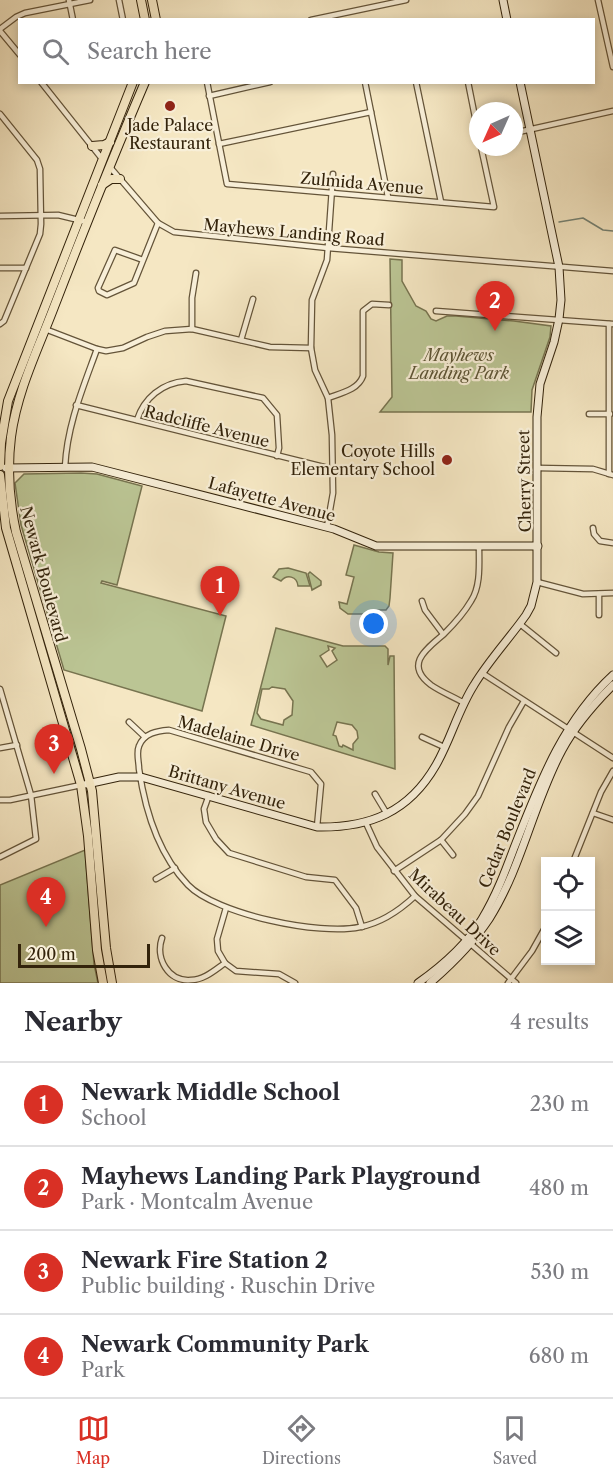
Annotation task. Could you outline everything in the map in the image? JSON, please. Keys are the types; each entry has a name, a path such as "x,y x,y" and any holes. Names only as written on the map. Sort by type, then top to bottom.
{"main road":[{"path":"141,0 145,18"},
{"path":"152,0 156,18"},
{"name":"Newark Boulevard","path":"3,467 21,389 41,327 83,221 103,159 132,84"},
{"name":"Newark Boulevard","path":"83,221 101,186 144,84"},
{"path":"92,146 110,142"},
{"path":"101,186 108,181 120,179"},
{"name":"Newark Boulevard","path":"41,327 3,410 1,443 3,467 16,532 90,783 95,814 106,948 112,983"},
{"name":"Newark Boulevard","path":"0,476 6,528 81,785 88,836 97,950 103,983"}],"street":[{"path":"18,53 0,30 16,17 69,2 90,0"},
{"path":"119,0 123,18"},
{"path":"321,18 406,0"},
{"path":"503,0 507,18"},
{"path":"598,0 613,67"},
{"path":"69,2 73,18"},
{"path":"350,12 351,18"},
{"name":"Mayhews Landing Road","path":"43,84 158,223 171,231 328,248 613,271"},
{"path":"207,84 219,144 371,112"},
{"path":"209,96 261,84"},
{"path":"365,84 388,197"},
{"path":"416,84 441,202"},
{"path":"468,84 472,102"},
{"name":"Cherry Street","path":"366,824 402,804 419,789 437,764 464,703 482,673 531,606 537,582 537,417 540,384 554,342 561,300 559,267 520,84"},
{"path":"523,131 613,111"},
{"path":"0,114 37,159 40,169 40,234 4,321 0,324"},
{"name":"Zulmida Avenue","path":"219,144 227,184 494,207 483,156"},
{"path":"327,527 333,494 332,435 328,398 315,370 311,348 312,300 323,273 328,248 333,174"},
{"path":"0,216 58,215 83,221"},
{"path":"143,260 115,250 98,288 99,291 105,295 111,294 134,283 158,223"},
{"path":"0,268 26,268"},
{"path":"192,329 192,298 196,273"},
{"path":"241,340 253,299"},
{"path":"328,398 350,390 360,383 363,376 363,311 372,304 389,304"},
{"path":"436,311 611,324 611,474 593,469 538,468"},
{"path":"41,327 97,349 116,350 155,334 175,329 192,329 270,347 311,348"},
{"path":"65,467 66,445 76,405 97,349"},
{"path":"137,420 154,392 176,382 186,381 263,398 277,415 279,448 276,456"},
{"name":"Radcliffe Avenue","path":"76,405 332,469"},
{"path":"589,414 610,414"},
{"name":"Lafayette Avenue","path":"3,467 65,467 104,470 327,527 376,546 538,546"},
{"path":"593,528 594,534 600,541 613,543"},
{"path":"464,703 431,685 420,670 419,661 422,653 443,634 472,600 477,589 479,546"},
{"path":"537,582 567,591 613,593"},
{"path":"599,594 599,615"},
{"path":"422,601 425,610 443,634"},
{"path":"520,624 556,653"},
{"path":"482,673 613,758"},
{"name":"Cedar Boulevard","path":"430,983 468,942 499,902 570,731 588,704 613,675"},
{"name":"Cedar Boulevard","path":"570,731 613,684"},
{"path":"0,689 31,795 36,839 0,857"},
{"path":"394,871 441,840 478,796 509,727 524,701"},
{"path":"129,722 145,737 139,746 138,754 149,817 158,841 188,886 206,899 226,908 302,928 342,930 362,927 392,915 415,896"},
{"name":"Madelaine Drive","path":"145,737 156,731 169,730 311,772 321,784 317,827"},
{"path":"422,737 444,747"},
{"path":"0,748 17,745"},
{"path":"575,857 601,792 613,771"},
{"name":"Brittany Avenue","path":"81,785 119,777 141,777 317,827 366,824"},
{"path":"0,800 81,785"},
{"path":"375,794 387,814"},
{"path":"209,795 204,809 206,822 216,839 229,853 306,877 336,880 356,908 362,927"},
{"path":"593,813 613,820"},
{"name":"Mirabeau Drive","path":"366,824 377,847 415,896 512,982"},
{"path":"441,840 453,855"},
{"path":"156,879 175,868"},
{"path":"226,908 217,939 218,951 225,963 236,970 279,974 295,983"},
{"path":"512,982 541,935"},
{"path":"162,938 159,946 160,957 165,968 176,978 192,980 208,975 225,963"},
{"name":"Cedar Boulevard","path":"418,983 468,942"}],"green space":[{"name":"Mayhews Landing Park","path":"390,259 402,260 402,281 416,306 426,311 431,319 436,321 447,316 456,316 551,326 550,337 532,390 531,412 380,412 392,397"},
{"path":"24,474 97,474 142,486 117,585 102,581 101,583 226,616 202,711 64,670 21,525 15,483"},
{"path":"354,545 379,552 393,553 390,598 386,610 376,610 375,614 348,614 340,608 339,602 347,604 354,577 346,575"},
{"path":"288,568 306,573 310,586 298,586 296,580 291,577 286,577 281,581 273,577 279,569"},
{"path":"310,572 321,581 321,585 312,590 308,574"},
{"path":"276,628 343,646 385,646 388,649 388,665 390,656 394,656 395,769 251,725","holes":["328,646 335,648 332,651 337,660 327,667 320,656 329,650","272,687 285,689 293,701 292,715 284,720 283,725 261,719 257,713 262,689","337,722 352,725 357,731 358,738 353,744 353,750 343,745 339,746 336,736 333,735"]},
{"path":"85,850 94,964 98,983 0,983 0,885"}],"waterway":[{"path":"559,222 583,218 603,230 613,231"}],"place":[{"name":"Jade Palace Restaurant","path":"170,106"},
{"name":"Mayhews Landing Park Playground","path":"495,331"},
{"name":"Coyote Hills Elementary School","path":"447,460"},
{"name":"Newark Middle School","path":"220,616"},
{"name":"Newark Fire Station 2","path":"54,774"},
{"name":"Newark Community Park","path":"46,927"}]}
